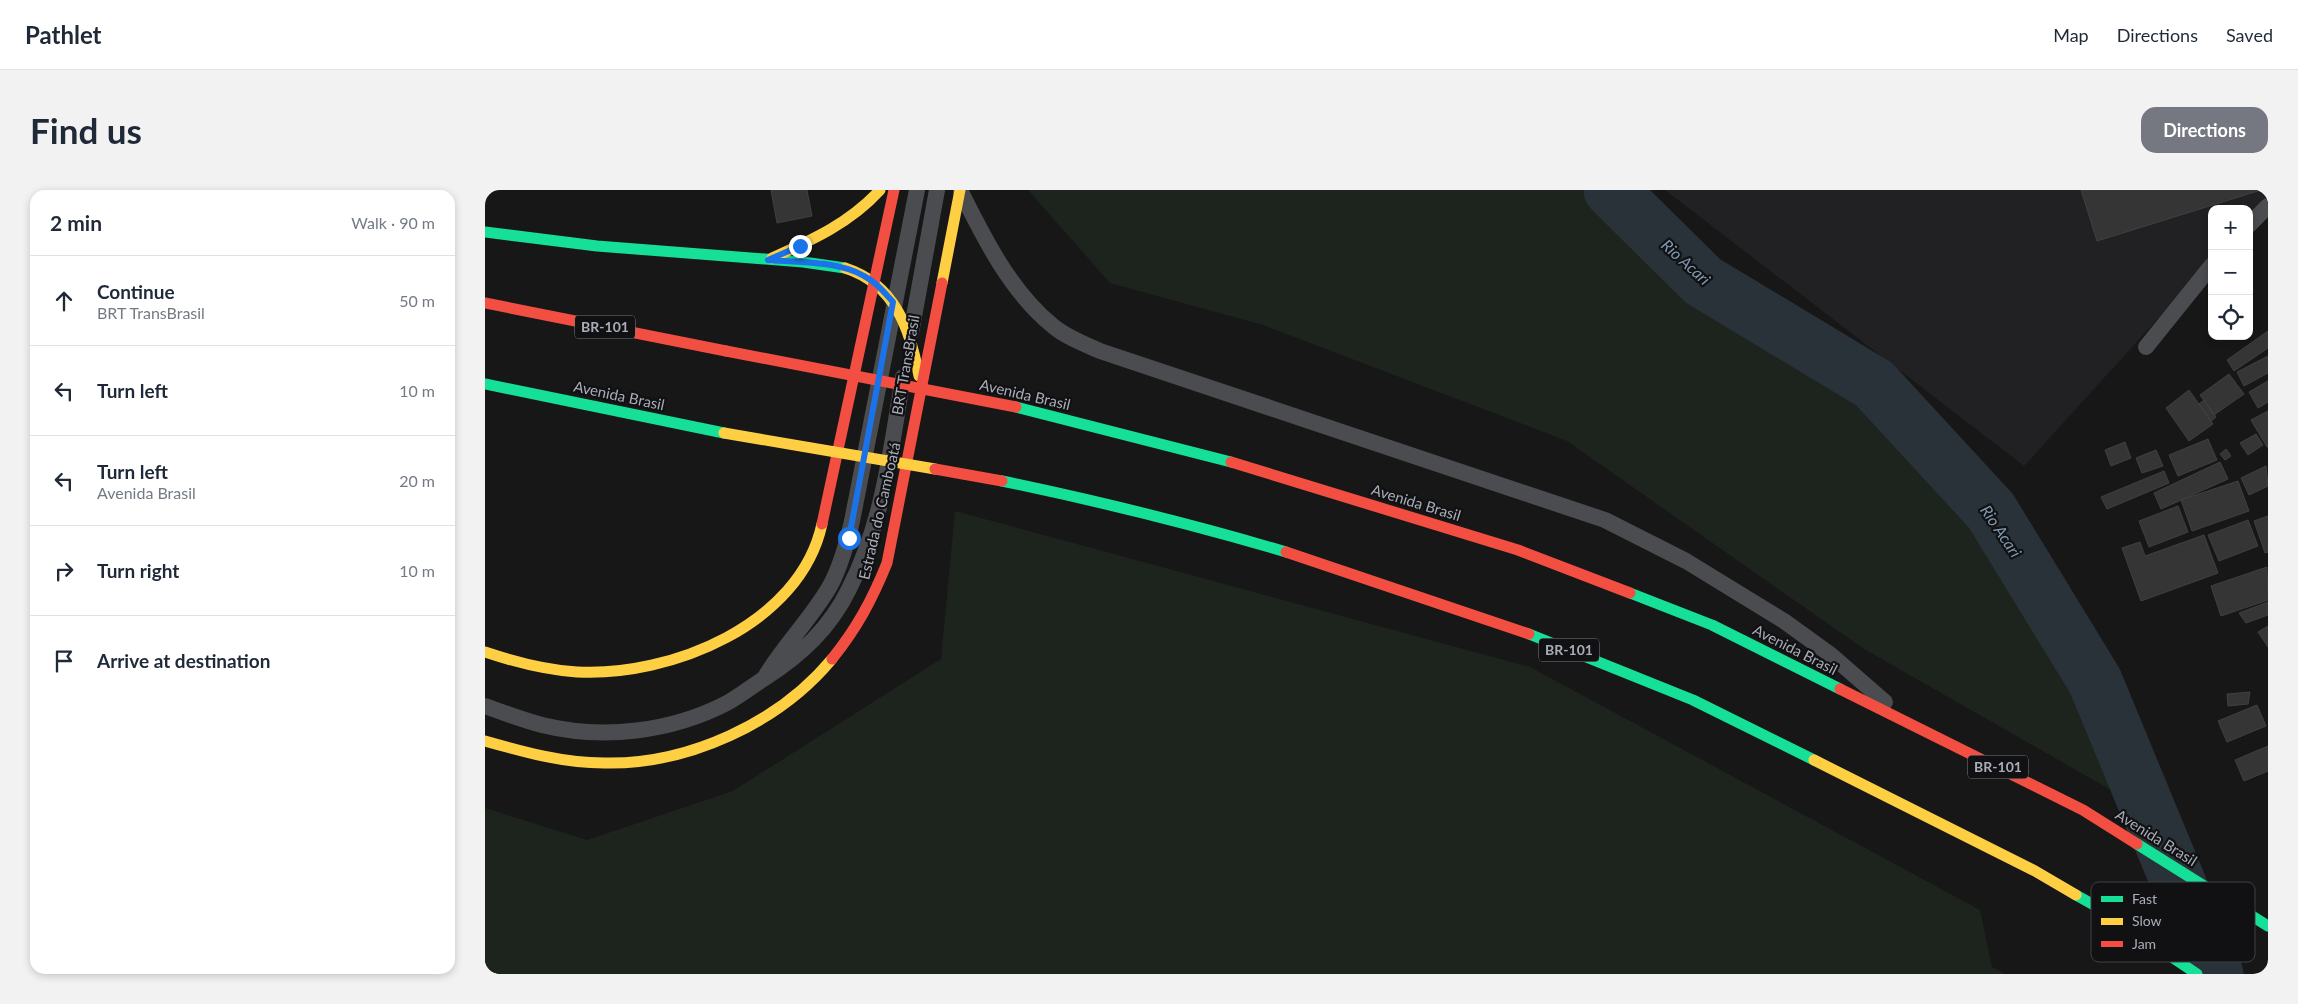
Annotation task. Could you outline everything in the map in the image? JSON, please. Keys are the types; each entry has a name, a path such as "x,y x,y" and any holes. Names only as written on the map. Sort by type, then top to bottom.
{"main road":[{"path":"768,260 823,236 859,212 880,190"},
{"path":"485,652 540,668 603,674 661,664 709,647 743,628 771,607 788,591 801,572 820,533 857,352 894,190"},
{"name":"Estrada do Camboatá","path":"485,741 516,751 569,762 601,764 645,761 687,752 723,739 788,700 834,657 855,629 880,584 887,563 922,392 960,190"},
{"path":"485,232 612,248 845,268 863,275 874,282 893,302 911,334 922,392"},
{"name":"Avenida Brasil","path":"485,303 1017,407 1219,458 1518,550 1712,625 2083,810 2198,882"},
{"name":"Avenida Brasil","path":"485,384 724,433 1002,481 1103,502 1194,525 1295,555 1509,626 1693,700 2035,871 2091,902"},
{"name":"Avenida Brasil","path":"2255,918 2268,926"},
{"name":"Avenida Brasil","path":"2180,962 2197,974"}],"lane":[{"path":"881,253 907,190"},
{"name":"BRT TransBrasil","path":"764,679 776,659 825,593 844,554 852,521 893,302 917,190"},
{"name":"BRT TransBrasil","path":"485,706 535,723 558,728 605,732 636,731 667,725 697,716 726,703 784,667 815,640 833,618 850,588 866,551 883,497 937,190"},
{"path":"960,190 991,250 1021,293 1054,328 1074,340 1100,351 1605,520 1686,561 1783,621 1831,655 1913,725"},
{"path":"2253,222 2268,206"},
{"path":"2146,347 2208,270"}],"shaded area":[{"path":"1028,190 1594,190 1693,290 1865,398 1978,521 2078,690 2118,794 1864,649 1567,441 1263,325 1110,283"},
{"path":"1665,190 2268,190 2268,197 2253,214 2253,205 2208,205 2208,263 2024,466"},
{"path":"955,511 1530,667 1980,910 1992,967 2005,974 485,974 485,808 587,840 733,791 941,659"}],"building":[{"path":"771,190 807,190 812,216 777,223"},
{"path":"2081,190 2261,190 2208,205 2097,241"},
{"path":"2268,331 2268,348 2234,371 2227,360"},
{"path":"2268,356 2268,373 2244,386 2237,372"},
{"path":"2229,374 2244,394 2214,415 2200,395"},
{"path":"2268,381 2268,402 2258,408 2249,392"},
{"path":"2189,390 2213,424 2189,441 2166,408"},
{"path":"2204,400 2216,417 2211,421 2199,404"},
{"path":"2268,411 2268,447 2267,447 2251,420"},
{"path":"2256,434 2263,445 2248,455 2240,443"},
{"path":"2208,439 2217,460 2178,476 2169,455"},
{"path":"2125,442 2131,458 2111,466 2105,450"},
{"path":"2226,449 2231,456 2225,460 2220,454"},
{"path":"2156,450 2163,466 2142,473 2136,458"},
{"path":"2220,462 2228,479 2161,509 2154,493"},
{"path":"2266,466 2268,486 2249,495 2241,478"},
{"path":"2164,471 2169,483 2107,509 2101,497"},
{"path":"2238,481 2249,511 2192,531 2181,500"},
{"path":"2178,506 2188,532 2149,547 2139,521"},
{"path":"2268,516 2268,552 2265,553 2254,521"},
{"path":"2248,520 2258,546 2219,561 2208,535"},
{"path":"2204,535 2218,573 2141,601 2122,548 2140,542 2145,556"},
{"path":"2267,567 2268,600 2221,616 2211,586"},
{"path":"2268,602 2268,615 2246,623 2239,613"},
{"path":"2268,626 2268,647 2258,632"},
{"path":"2250,692 2248,704 2228,706 2227,694"},
{"path":"2257,705 2266,726 2227,742 2218,721"},
{"path":"2268,746 2268,771 2244,781 2235,760"}],"waterway":[{"name":"Rio Acari","path":"1611,190 1703,281 1874,384 1991,511 2095,681 2178,882"},
{"name":"Rio Acari","path":"2211,962 2216,974"}],"traffic: fast":[{"path":"485,232 597,246 803,262 845,268"},
{"path":"485,384 724,433"},
{"path":"1016,407 1231,462"},
{"path":"1002,481 1145,514 1286,552"},
{"path":"1630,593 1712,625 1840,689"},
{"path":"1529,634 1693,700 1814,760"},
{"path":"2137,844 2198,882"},
{"path":"2076,895 2091,903"},
{"path":"2255,918 2268,926"},
{"path":"2179,962 2197,974"}],"traffic: slow":[{"path":"772,258 830,230 856,212 880,190"},
{"path":"942,283 960,190"},
{"path":"845,268 862,275 876,285 897,310 911,342 919,376"},
{"path":"724,433 935,469"},
{"path":"485,652 530,665 577,672 613,671 651,665 690,654 726,638 759,617 788,590 809,560 822,524"},
{"path":"485,741 544,756 589,763 636,762 668,757 730,736 759,721 786,703 832,659"},
{"path":"1814,760 2035,871 2076,895"}],"traffic: jam":[{"path":"822,524 894,190"},
{"path":"832,659 863,613 887,563 942,283"},
{"path":"485,303 726,351"},
{"path":"726,351 1016,407"},
{"path":"1231,462 1518,550 1630,593"},
{"path":"935,469 1002,481"},
{"path":"1286,552 1529,634"},
{"path":"1840,689 2083,810 2137,844"}],"route":[{"path":"800,246 768,260 806,262 845,268 863,275 874,282 893,302 849,538"}]}
